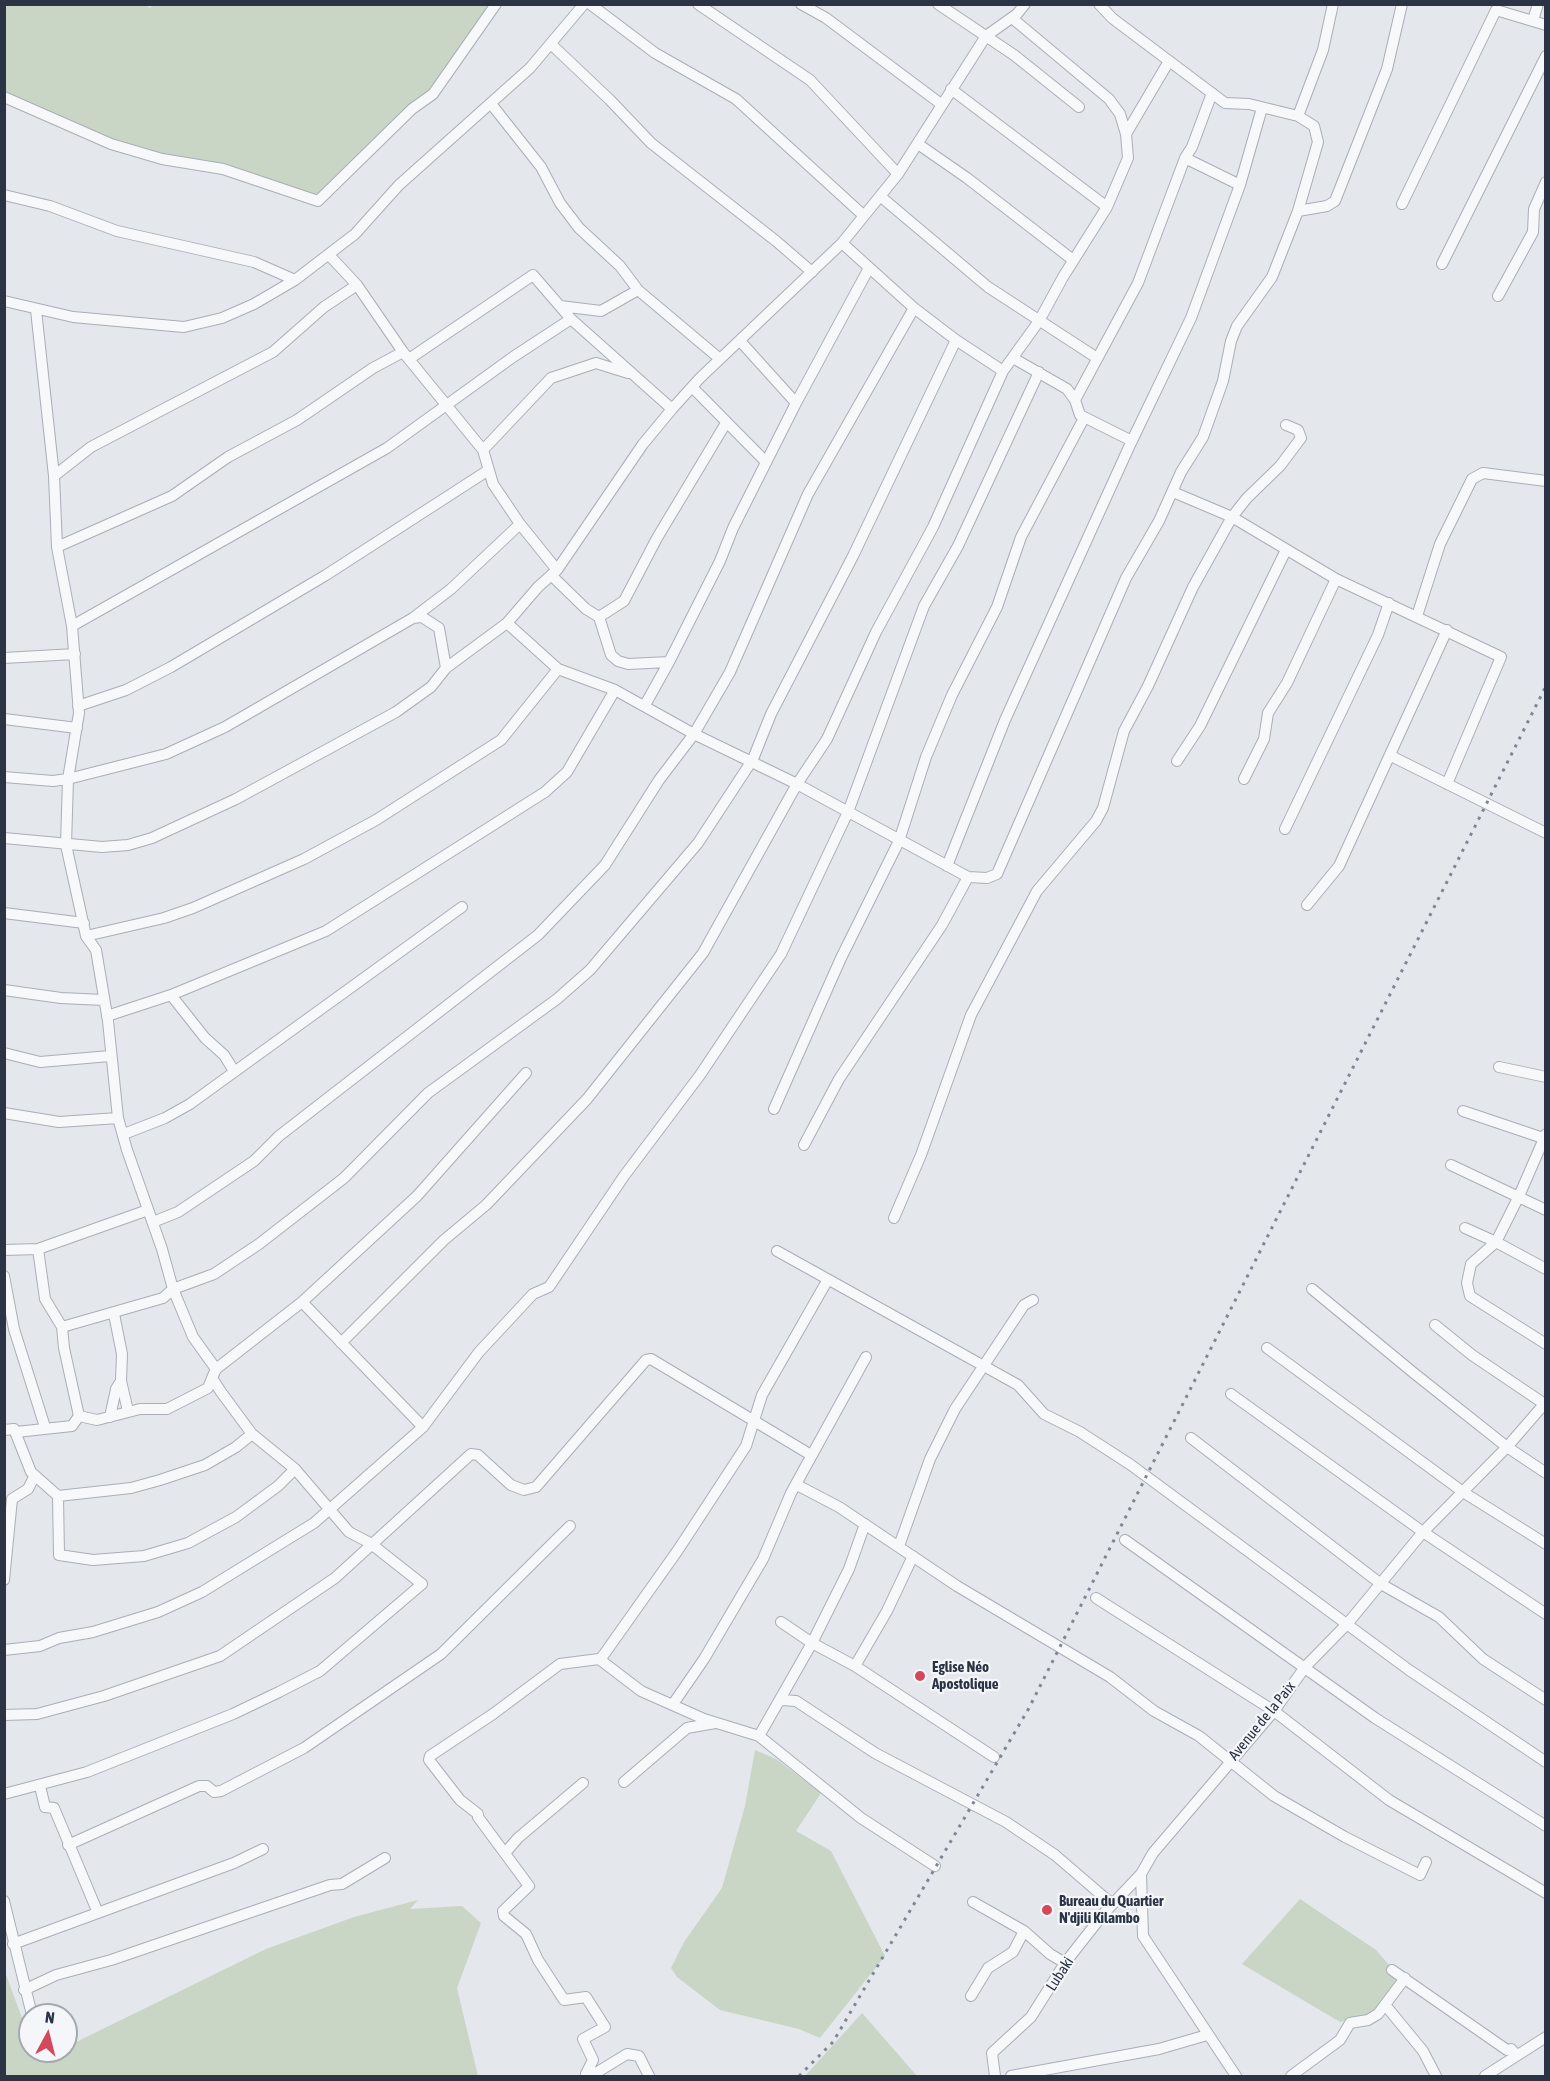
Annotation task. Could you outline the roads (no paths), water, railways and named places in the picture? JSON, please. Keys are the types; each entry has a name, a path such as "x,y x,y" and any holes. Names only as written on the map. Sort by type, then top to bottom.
{"street":[{"path":"4,97 111,144 162,159 223,169 318,201 412,109 433,94 496,4"},
{"path":"4,302 73,317 184,327 222,318 295,280 355,234 399,185 445,143 492,105 552,45 584,4"},
{"path":"590,4 655,53 736,99 863,215"},
{"path":"698,4 810,80 898,174"},
{"path":"801,4 826,18 941,104"},
{"path":"938,4 1014,55 1079,107"},
{"path":"4,838 102,847 128,845 152,838 202,817 396,712 431,687 446,668 507,623 554,573 643,444 672,409 720,359 741,342 842,243 898,174 986,36 1012,18 1025,4"},
{"path":"507,623 558,669 615,690 645,705 693,734 797,784 968,877 987,878 997,874 1126,578 1173,492 1181,472 1207,429 1223,381 1237,326 1272,277 1298,211 1319,138 1314,126 1298,116 1246,103 1225,103 1112,18 1099,4"},
{"path":"1298,116 1323,50 1333,4"},
{"path":"1298,211 1327,206 1335,201 1387,69 1402,4"},
{"path":"1533,20 1538,4"},
{"path":"1402,204 1496,10 1545,25"},
{"path":"341,1343 439,1244 486,1205 587,1099 704,953 797,784 827,739 876,632 933,527 1003,371 1039,321 1073,260 1107,207 1128,158 1126,134 1115,104 1012,18"},
{"path":"552,45 651,143 812,272"},
{"path":"1442,264 1545,56"},
{"path":"1126,134 1169,62"},
{"path":"951,89 1107,207"},
{"path":"1075,400 1138,284 1212,93"},
{"path":"492,105 535,158 560,203 579,228 620,266 638,290 720,359"},
{"path":"947,866 1005,720 1132,441 1191,318 1240,185 1262,108"},
{"path":"918,144 967,178 1073,260"},
{"path":"1185,158 1240,185"},
{"path":"1498,296 1533,232 1534,209 1545,182"},
{"path":"4,195 50,206 117,231 254,262 295,280"},
{"path":"880,196 988,287 1097,358"},
{"path":"842,243 914,308 956,340 1003,371"},
{"path":"329,255 357,285 406,356 483,450 487,471 554,573 586,609 599,617 612,655 618,661 627,664 669,662"},
{"path":"645,705 669,662 796,403 869,268"},
{"path":"57,547 172,496 228,457 297,420 373,368 406,356 498,300 530,275 536,277 571,319 672,409"},
{"path":"54,476 91,447 273,352 324,307 357,285"},
{"path":"560,306 601,311 638,290"},
{"path":"153,1222 178,1212 254,1161 297,1122 538,935 605,865 659,780 693,734 730,672 808,494 914,308"},
{"path":"4,1794 87,1772 233,1714 320,1671 421,1586 421,1582 370,1544 349,1532 294,1469 252,1434 194,1337 173,1289 118,1118 107,1016 96,950 86,936 66,845 68,779 77,728 78,706 72,626 57,547 54,476 36,310"},
{"path":"72,626 387,448 513,357 571,319"},
{"path":"62,1327 114,1314 163,1298 173,1289 214,1274 260,1244 344,1178 428,1093 566,992 635,919 698,843 750,762 771,714 853,556 956,340"},
{"path":"741,342 796,403"},
{"path":"1013,358 1067,389 1084,418 1132,441"},
{"path":"483,450 550,378 596,363 634,375"},
{"path":"4,1650 40,1646 59,1638 93,1632 158,1612 202,1592 314,1523 327,1508 423,1427 487,1344 532,1294 549,1287 624,1176 700,1075 781,954 848,812 924,606 958,546 1039,372"},
{"path":"692,387 766,462"},
{"path":"774,1109 832,978 899,841 926,757 952,695 997,607 1021,537 1084,418"},
{"path":"599,617 612,611 624,601 653,545 726,423"},
{"path":"894,1218 921,1155 971,1015 1037,891 1096,821 1102,808 1124,730 1149,686 1193,586 1232,517 1247,498 1280,466 1301,438 1298,430 1286,425"},
{"path":"78,706 126,690 171,667 326,575 487,471"},
{"path":"1417,616 1440,544 1472,479 1483,473 1545,481"},
{"path":"1173,492 1232,517 1336,579 1501,657 1447,784"},
{"path":"4,777 53,781 68,779 166,754 225,727 413,618 451,589 520,524"},
{"path":"1177,761 1200,726 1286,549"},
{"path":"1244,779 1264,739 1268,713 1287,683 1336,579"},
{"path":"1285,829 1378,635 1389,603"},
{"path":"413,618 422,617 439,628 446,668"},
{"path":"1307,905 1340,866 1392,756 1447,630"},
{"path":"4,658 75,654"},
{"path":"86,936 164,918 193,908 304,860 376,820 501,740 558,669"},
{"path":"107,1016 171,995 326,931 545,792 567,772 615,690"},
{"path":"4,719 77,728"},
{"path":"1392,756 1545,833"},
{"path":"804,1144 839,1079 942,925 968,877"},
{"path":"124,1134 176,1113 462,907"},
{"path":"4,913 84,923"},
{"path":"4,990 62,998 104,1000"},
{"path":"171,995 206,1038 224,1055 234,1071"},
{"path":"4,1053 40,1062 110,1056"},
{"path":"1499,1067 1545,1077"},
{"path":"79,1416 97,1420 129,1411 167,1409 208,1388 214,1373 302,1302 417,1196 526,1073"},
{"path":"1463,1111 1545,1137 1496,1242 1471,1264 1467,1283 1470,1296 1545,1344"},
{"path":"4,1113 34,1119"},
{"path":"4,1123 17,1118 59,1122 118,1118"},
{"path":"1451,1165 1545,1210"},
{"path":"4,1250 38,1249 148,1210"},
{"path":"1465,1228 1545,1269"},
{"path":"38,1249 45,1299 62,1327 64,1348 79,1416 72,1426 10,1431 34,1477 58,1496 130,1488 205,1465 236,1447 252,1434"},
{"path":"777,1251 827,1281 921,1330 1018,1385 1044,1414 1080,1432 1131,1465 1409,1670 1545,1762"},
{"path":"4,1276 15,1329 45,1427"},
{"path":"600,1660 746,1446 762,1395 827,1281"},
{"path":"1312,1289 1507,1447 1545,1473"},
{"path":"898,1546 930,1459 955,1409 1024,1305 1033,1300"},
{"path":"302,1302 423,1427"},
{"path":"114,1314 122,1354 121,1381 129,1411"},
{"path":"1435,1325 1472,1354 1545,1404"},
{"path":"1267,1348 1463,1492 1545,1544"},
{"path":"673,1704 700,1666 763,1559 810,1455 866,1357"},
{"path":"4,1715 38,1714 104,1695 220,1656 334,1578 471,1454 478,1455 511,1485 524,1490 536,1487 646,1359 651,1359 810,1455"},
{"path":"110,1417 116,1389 121,1381"},
{"path":"1231,1394 1423,1532 1545,1614"},
{"name":"Avenue de la Paix","path":"1141,1874 1153,1853 1274,1711 1305,1667 1348,1623 1423,1532 1507,1447 1545,1404"},
{"path":"1191,1438 1381,1584 1439,1617 1483,1659 1545,1700"},
{"path":"58,1496 59,1555 93,1560 144,1556 188,1543 236,1517 278,1486 294,1469"},
{"path":"4,1580 12,1499 28,1489 34,1477"},
{"path":"797,1485 826,1499 957,1586 1110,1677 1154,1711 1199,1736 1274,1796 1345,1837 1420,1875 1426,1862"},
{"path":"759,1736 782,1700 849,1569 865,1524"},
{"path":"68,1845 199,1786 207,1786 214,1792 221,1791 304,1748 441,1654 570,1526"},
{"path":"1125,1540 1375,1718 1545,1826"},
{"path":"855,1666 887,1611 914,1556"},
{"path":"1096,1598 1274,1711 1389,1800 1545,1893"},
{"path":"781,1622 812,1643 855,1666 994,1757"},
{"path":"649,2076 639,2056 627,2054 590,2076 586,2074 593,2060 583,2039 606,2027 586,1997 564,2000 538,1960 526,1934 504,1916 503,1911 529,1886 478,1814 460,1800 429,1760 430,1756 493,1714 560,1664 600,1660 641,1691 715,1723 759,1736 861,1818 935,1866"},
{"path":"782,1700 796,1701 875,1753 1006,1822 1055,1855 1112,1904"},
{"path":"624,1782 687,1728 715,1723"},
{"path":"505,1853 518,1838 583,1783"},
{"path":"40,1786 45,1807 54,1808 98,1913"},
{"path":"13,1944 234,1863 263,1849"},
{"path":"24,1990 56,1975 111,1960 330,1885 342,1884 385,1858"},
{"path":"1141,1874 1143,1936 1236,2076"},
{"name":"Lubaki","path":"997,2075 992,2053 1032,2017 1065,1963 1112,1904 1141,1874"},
{"path":"4,1901 28,2003"},
{"path":"973,1902 1024,1931 1050,1954 1065,1963"},
{"path":"971,1996 988,1968 1013,1952 1024,1931"},
{"path":"1392,1970 1516,2054"},
{"path":"1291,2076 1340,2040 1350,2023 1368,2020 1386,2006 1405,1978"},
{"path":"1386,2006 1423,2051 1436,2076"},
{"path":"1011,2076 1159,2049 1207,2035"},
{"path":"1485,2076 1545,2037"}],"railway":[{"path":"799,2076 833,2042 1029,1708 1546,686"}],"place":[{"name":"Eglise Néo Apostolique","path":"920,1676"},
{"name":"Bureau du Quartier N'djili Kilambo","path":"1047,1910"}]}
